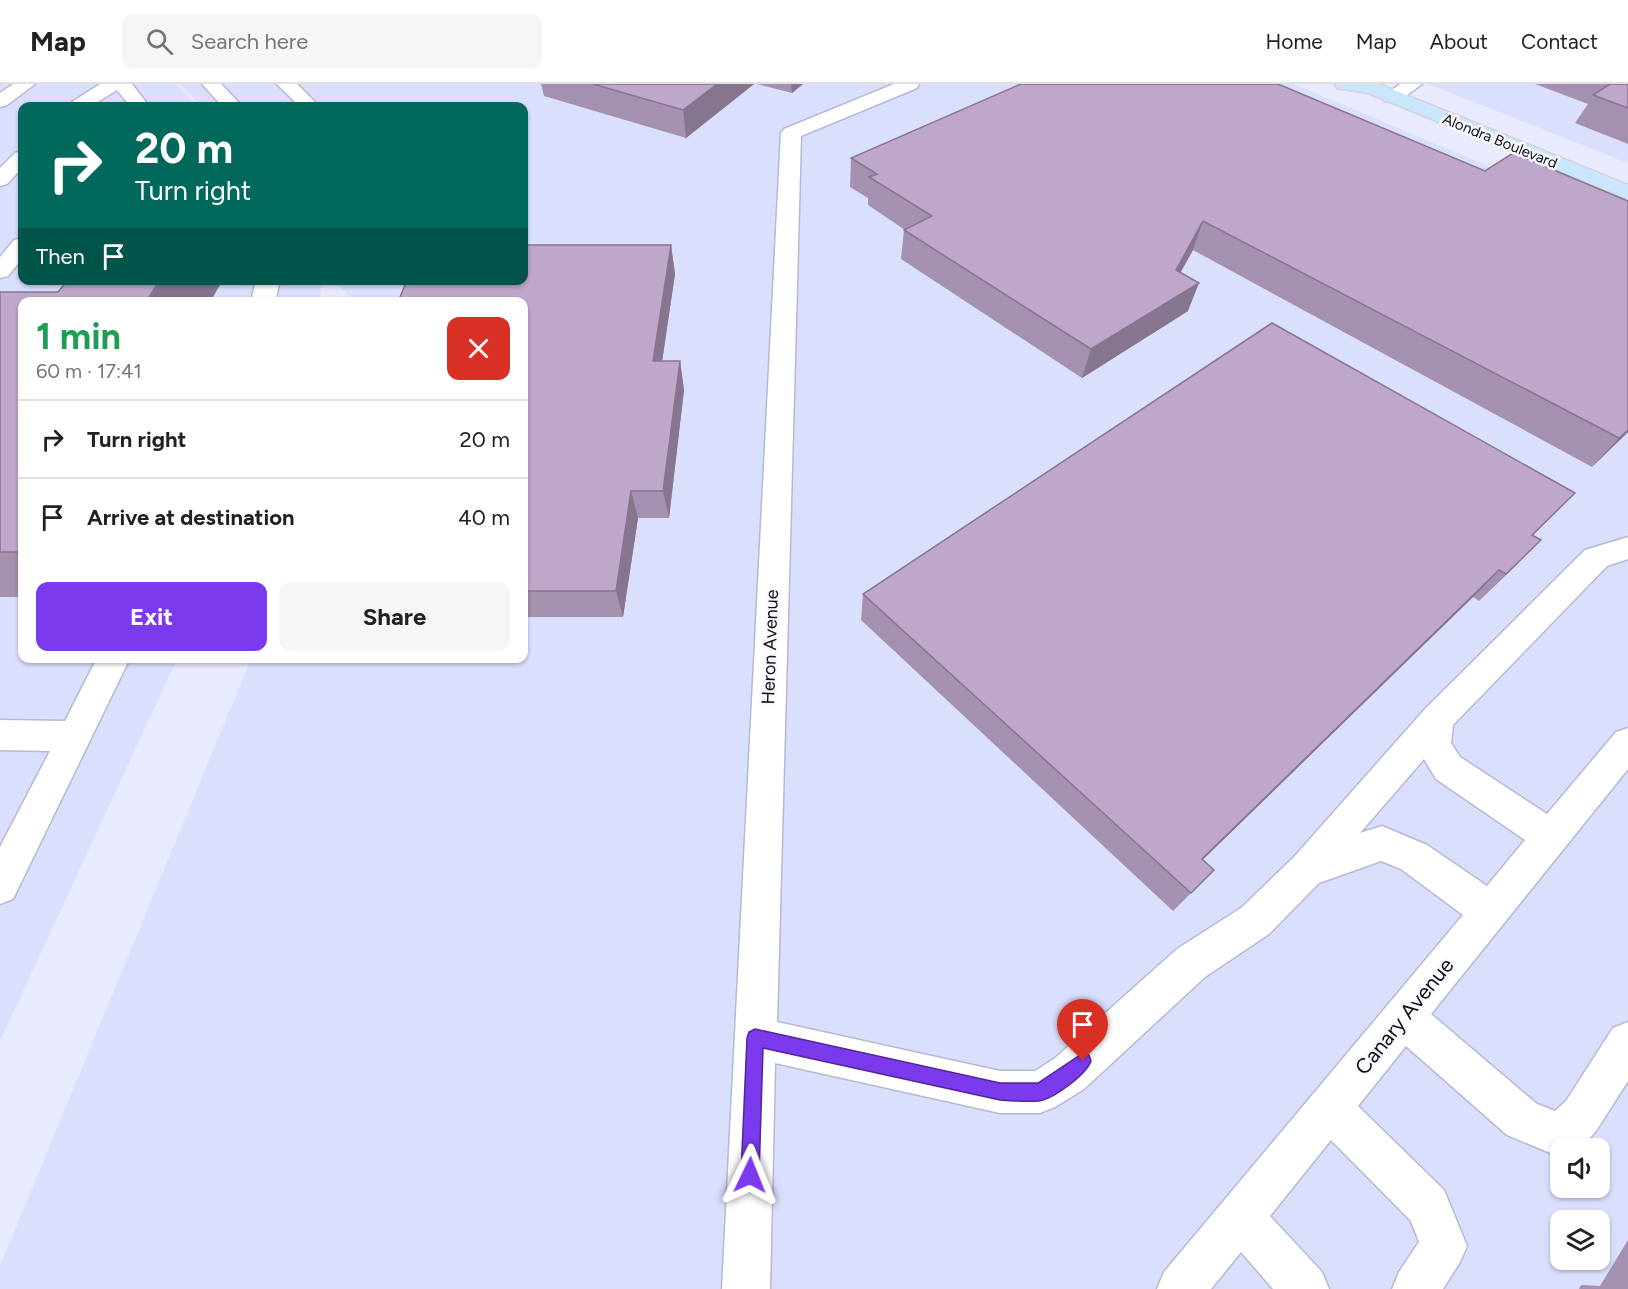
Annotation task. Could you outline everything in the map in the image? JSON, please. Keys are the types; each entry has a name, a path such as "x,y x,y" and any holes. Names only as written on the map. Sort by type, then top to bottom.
{"main road":[{"name":"Alondra Boulevard","path":"1344,84 1369,86 1628,193"}],"street":[{"path":"2,97 26,84"},
{"path":"85,102 113,84"},
{"path":"122,84 136,102"},
{"path":"211,84 228,102"},
{"path":"286,84 305,102"},
{"path":"1392,97 1413,84"},
{"name":"Heron Avenue","path":"746,1289 791,133 904,85"},
{"path":"0,180 18,161"},
{"path":"0,271 18,250"},
{"path":"755,1038 1000,1092 1040,1092 1069,1074 1191,963 1255,921 1306,870 1437,719 1596,558 1628,548"},
{"path":"0,886 112,663"},
{"path":"1437,719 1434,745 1448,768 1551,837"},
{"path":"0,735 76,736"},
{"name":"Canary Avenue","path":"1181,1289 1628,742"},
{"path":"1306,870 1382,843 1414,857 1490,911"},
{"path":"1403,1017 1522,1120 1562,1136 1581,1116 1628,1043"},
{"path":"1329,1107 1428,1206 1444,1246 1416,1289"},
{"path":"1240,1216 1305,1289"}],"shaded area":[{"path":"0,84 176,84 192,102 18,102 18,285 321,285 320,297 18,297 18,663 175,663 0,1041"},
{"path":"180,84 1294,84 1628,225 1628,1289 0,1289 0,1266 249,663 528,663 528,297 350,297 339,285 528,285 528,102 197,102"},
{"path":"1428,84 1628,84 1628,163"}],"building":[{"path":"593,84 717,84 683,110"},
{"path":"1021,84 1278,84 1485,171 1513,153 1628,201 1628,430 1619,438 1203,221 1176,270 1199,283 1091,349 904,230 932,216 869,177 877,174 851,158"},
{"path":"1610,84 1628,84 1628,108 1593,95"},
{"path":"528,245 671,245 653,361 680,361 663,491 631,491 616,591 528,591 528,297 400,297 405,285 528,285"},
{"path":"64,285 157,285 149,297 18,297 18,552 0,552 0,292 58,292"},
{"path":"1272,323 1575,493 1532,535 1541,540 1506,574 1499,570 1202,859 1214,870 1191,893 863,594"}],"route":[{"path":"750,1175 755,1038 1000,1092 1040,1092 1069,1074 1083,1061"}]}
